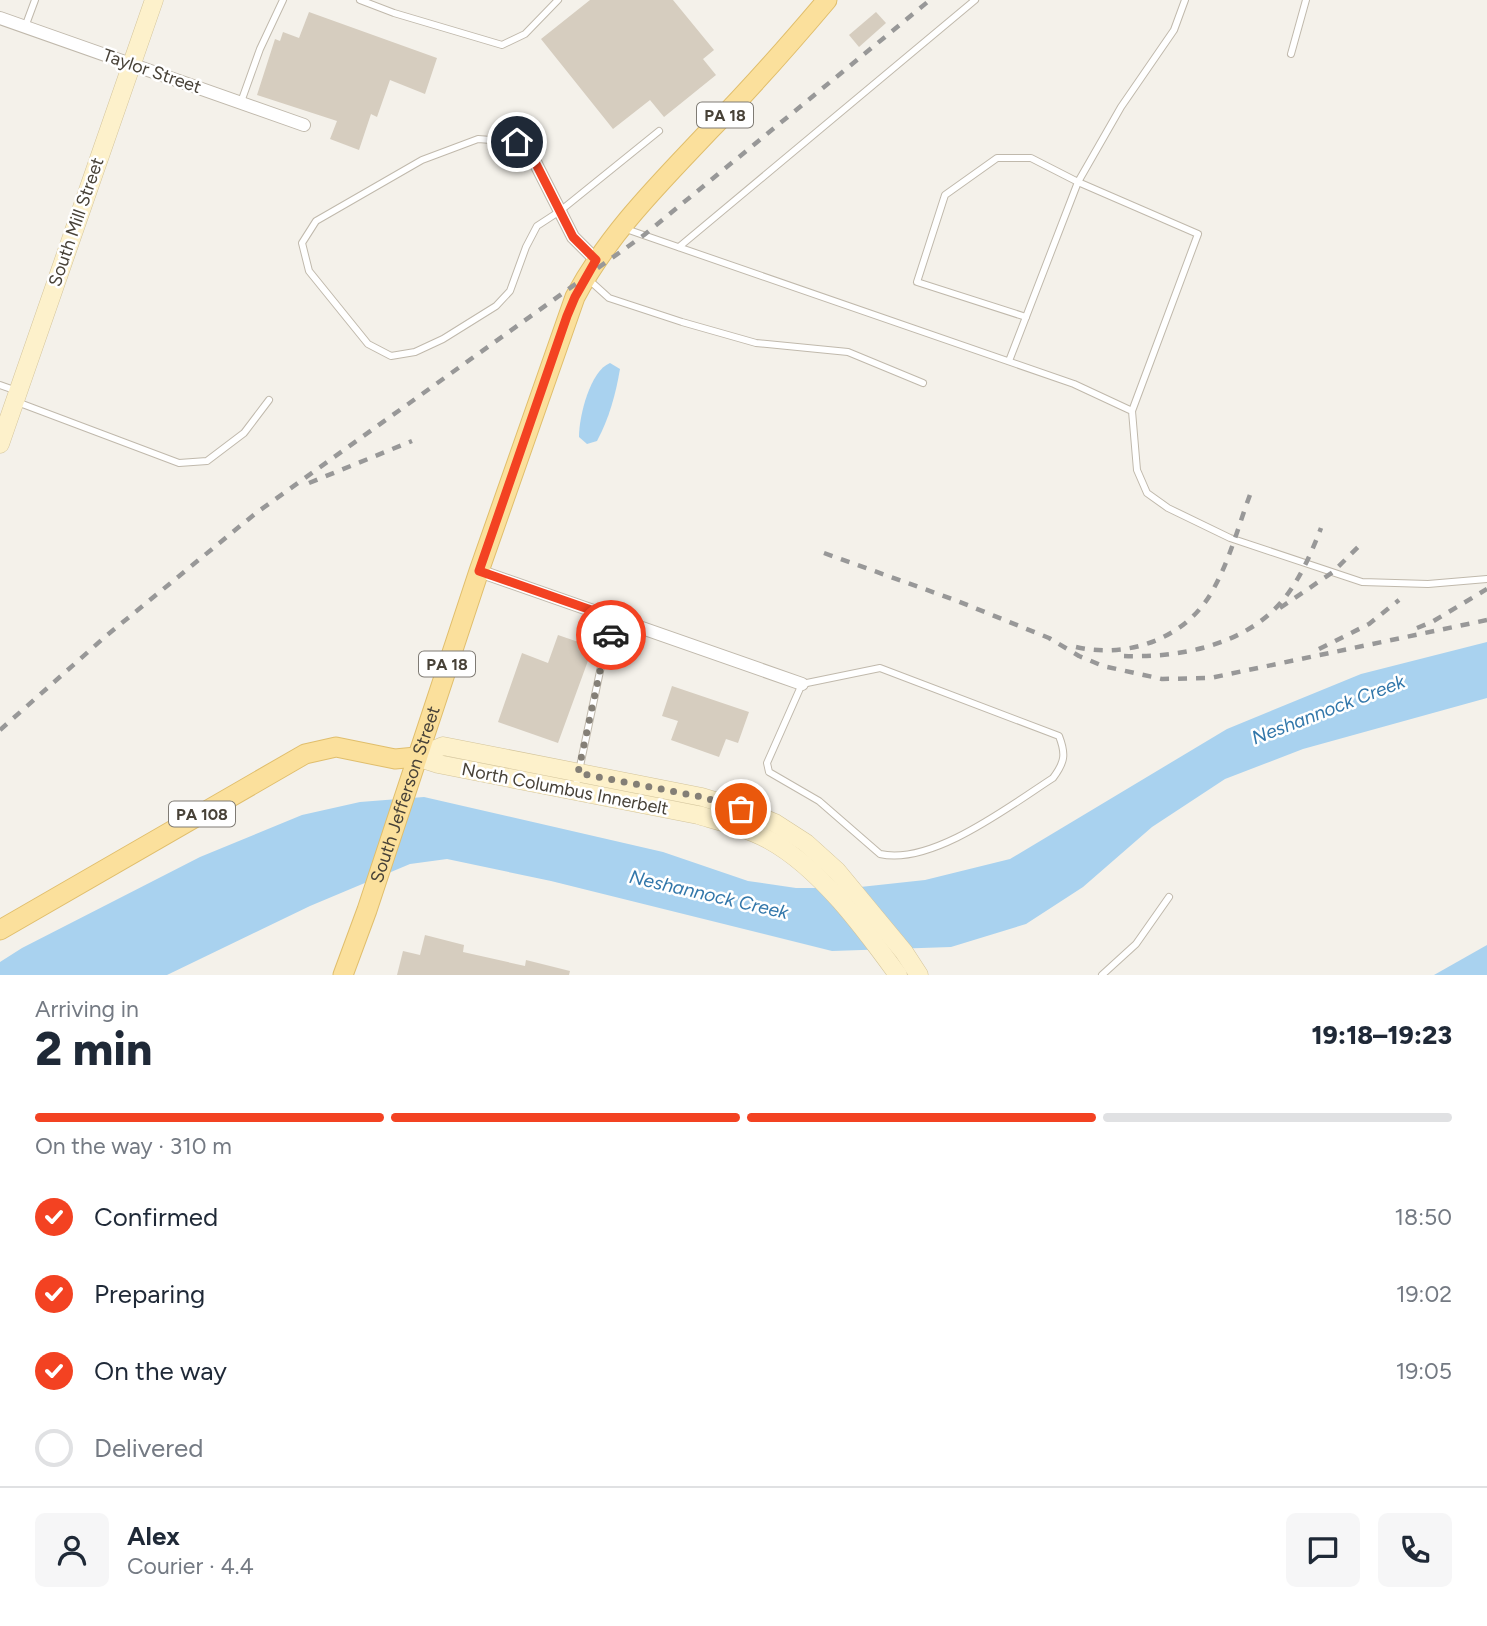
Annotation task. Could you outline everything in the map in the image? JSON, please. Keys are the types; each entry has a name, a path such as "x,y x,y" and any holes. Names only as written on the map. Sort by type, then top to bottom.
{"main road":[{"name":"South Mill Street","path":"0,444 154,0"},
{"name":"PA 18","path":"620,227 765,72 827,0"},
{"name":"South Jefferson Street","path":"343,975 567,316 585,277 620,227"},
{"name":"North Columbus Innerbelt","path":"416,757 443,746 744,829 781,847 812,871 898,975"},
{"name":"PA 108","path":"0,930 305,754 336,747 395,759 416,757"},
{"name":"North Columbus Innerbelt","path":"577,782 702,797 759,815 791,832 830,864 904,952 919,975"}],"street":[{"name":"Taylor Street","path":"0,18 304,124"},
{"path":"517,142 534,160 579,245 596,260"},
{"path":"479,571 802,684"}],"lane":[{"path":"25,27 35,0"},
{"path":"242,102 260,48 283,0"},
{"path":"360,0 394,13 502,45 525,34 558,0"},
{"path":"679,247 975,0"},
{"path":"1009,362 1078,182 1121,107 1174,30 1185,0"},
{"path":"1291,54 1306,0"},
{"path":"517,142 478,139 422,160 316,221 302,243 309,271 368,344 391,355 415,352 443,339 496,306 510,291 526,247 537,226 560,211 659,131"},
{"path":"1026,317 917,282 945,195 997,158 1031,158 1078,182 1198,234 1132,411 1137,470 1147,493 1168,508 1230,538 1362,582 1428,584 1487,579"},
{"path":"620,227 1074,384 1132,411"},
{"path":"585,277 609,298 682,322 756,343 848,352 922,383"},
{"path":"0,385 17,397 179,463 207,461 244,433 269,400"},
{"path":"577,782 603,657 617,619"},
{"path":"880,668 1059,736 1066,753 1063,765 1053,778 954,839 910,856 892,857 880,854 820,801 769,772 767,764 802,684 880,668"},
{"path":"1102,975 1136,944 1169,897"}],"water":[{"path":"610,363 620,369 614,397 597,441 587,444 579,437 587,395 597,375"},
{"name":"Neshannock Creek","path":"1487,642 1487,698 1303,749 1225,779 1152,827 1083,887 1026,924 951,947 832,951 551,881 447,859 410,864 310,906 167,975 0,975 0,962 22,948 200,857 302,815 360,802 424,797 663,852 748,881 796,888 851,888 925,880 1010,859 1227,729 1361,674"},
{"path":"1487,945 1487,975 1434,975"}],"building":[{"path":"590,0 673,0 714,50 703,59 716,75 664,117 650,100 613,129 541,39"},
{"path":"309,12 437,58 425,94 390,80 377,117 371,114 359,150 330,139 337,121 257,95 275,39 280,41 283,32 299,38"},
{"path":"876,12 886,23 859,47 849,35"},
{"path":"558,635 593,647 558,743 498,722 522,653 548,663"},
{"path":"672,686 749,712 738,743 726,739 719,757 671,740 678,721 662,716"},
{"path":"425,935 464,945 463,952 525,966 526,960 570,971 569,975 397,975 403,951 420,955"}],"railway":[{"path":"0,730 106,636 256,513 644,235 930,0"},
{"path":"309,483 412,441"},
{"path":"1076,647 1096,650 1136,647 1173,632 1189,620 1203,605 1220,577 1251,492"},
{"path":"1124,656 1189,651 1211,646 1250,628 1268,615 1289,592 1305,566 1321,528"},
{"path":"1280,608 1333,572 1362,543"},
{"path":"824,553 955,600 1049,638 1079,656 1103,666 1162,679 1210,678 1487,620"},
{"path":"1417,628 1487,589"},
{"path":"1319,649 1369,624 1399,600"}],"way so far":[{"path":"611,635 603,657 578,773 702,797 741,809"}],"route":[{"path":"517,142 534,160 573,237 596,260 567,316 479,571 617,619 611,635"}]}
